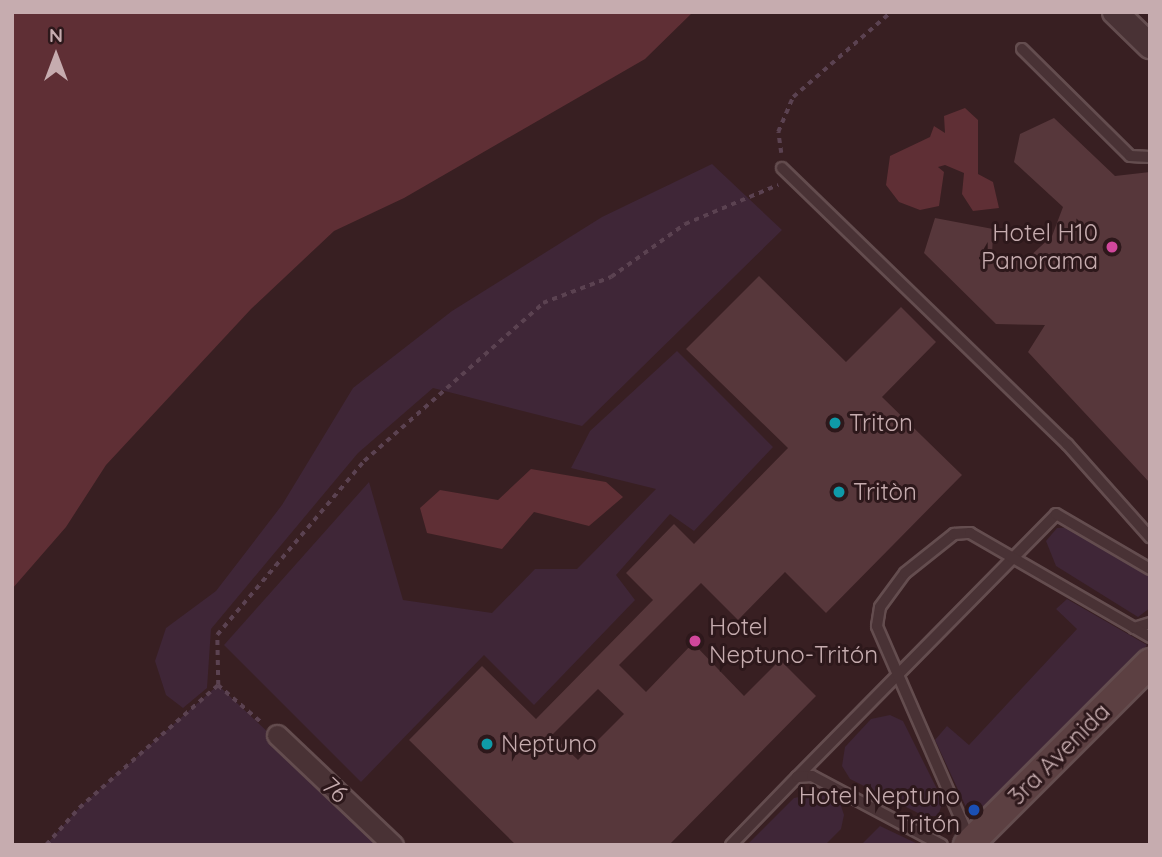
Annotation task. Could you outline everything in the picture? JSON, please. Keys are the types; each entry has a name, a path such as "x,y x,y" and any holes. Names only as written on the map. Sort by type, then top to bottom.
{"main road":[{"name":"3ra Avenida","path":"969,843 1150,663"}],"street":[{"path":"1115,12 1150,46"},
{"name":"76","path":"277,735 393,845"}],"lane":[{"path":"1022,49 1130,156 1150,157"},
{"path":"782,168 1068,444 1150,537"},
{"path":"731,845 1056,514 1066,515 1150,569"},
{"path":"969,843 895,676 877,625 880,607 905,573 954,534 970,533 1013,555 1150,637"},
{"path":"1134,628 1150,623"},
{"path":"797,777 827,779 942,845"}],"path":[{"path":"277,735 218,685 217,635 364,461 542,303 611,277 685,224 778,187 782,168 778,132 793,97 891,12"},
{"path":"46,845 79,808 218,685"}],"shaded area":[{"path":"12,12 693,12 645,59 404,198 334,231 251,309 106,465 66,527 12,589"},
{"path":"965,108 978,120 978,174 993,182 999,208 973,211 962,194 964,173 945,165 938,167 944,172 939,206 920,210 899,202 886,185 890,156 930,137 934,126 945,133 944,116"},
{"path":"712,164 782,230 582,426 433,388 358,453 211,629 207,688 183,708 166,695 155,661 166,628 216,591 282,505 353,388 452,311 602,217"},
{"path":"677,351 773,447 694,531 670,514 616,575 635,600 534,705 484,655 361,782 224,645 369,482 403,600 492,613 535,569 577,569 656,489 571,468 590,431"},
{"path":"531,469 606,482 623,497 589,526 534,512 502,549 427,533 420,508 440,490 498,500"},
{"path":"1075,527 1150,575 1150,608 1138,617 1056,566 1046,541 1057,528"},
{"path":"1067,599 1147,645 973,822 935,740 947,726 969,745 1077,629 1056,609"},
{"path":"218,685 387,845 46,845 79,808"},
{"path":"890,715 903,721 943,801 938,816 924,816 850,779 842,766 845,747 871,719"},
{"path":"824,792 839,800 844,815 841,829 825,845 747,845 794,798"},
{"path":"880,826 920,845 861,845"}],"building":[{"path":"1054,118 1115,176 1150,172 1150,483 1028,352 1045,325 996,324 924,253 935,218 993,229 992,258 1028,258 1052,236 1063,207 1014,162 1020,134"},
{"path":"759,276 846,362 901,307 936,342 882,397 962,475 826,613 785,572 738,620 701,583 619,665 646,692 693,643 744,696 780,660 816,696 669,845 516,845 409,740 482,666 536,719 653,600 626,573 674,524 694,544 788,448 686,349","holes":["598,689 624,714 578,760 552,735"]}],"place":[{"name":"Hotel H10 Panorama","path":"1112,247"},
{"name":"Triton","path":"835,423"},
{"name":"Tritòn","path":"839,492"},
{"name":"Hotel Neptuno-Tritón","path":"695,641"},
{"name":"Neptuno","path":"487,744"},
{"name":"Hotel Neptuno Tritón","path":"974,810"}]}
